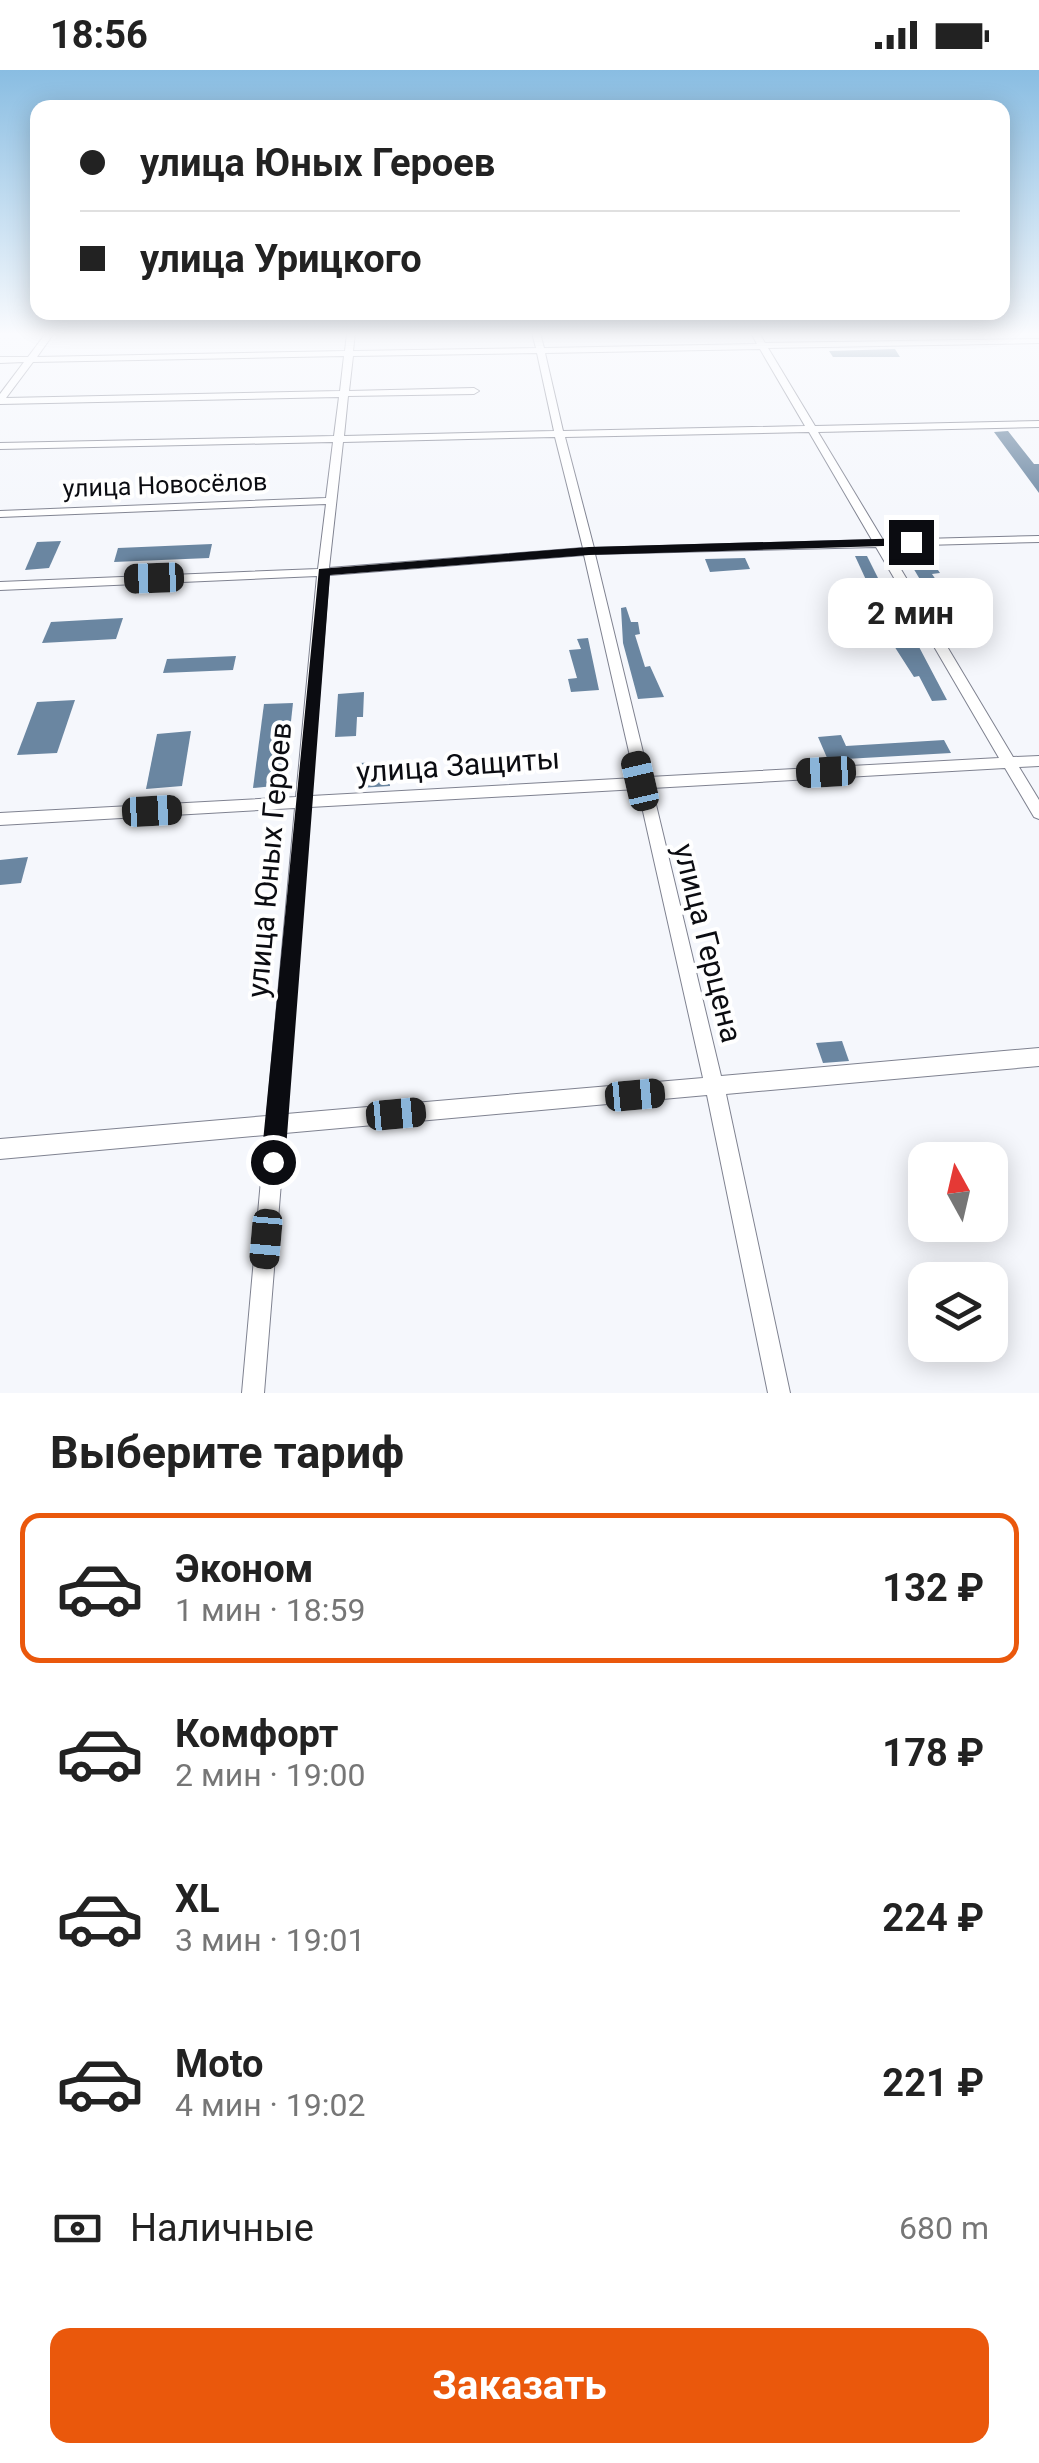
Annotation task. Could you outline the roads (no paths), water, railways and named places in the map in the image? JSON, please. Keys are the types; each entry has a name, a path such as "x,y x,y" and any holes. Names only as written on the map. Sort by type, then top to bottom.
{"street":[{"path":"0,401 309,395"},
{"name":"улица Юных Героев","path":"253,1393 324,572 345,395"},
{"name":"улица Герцена","path":"552,395 562,434 568,487 589,551 715,1088 778,1393"},
{"path":"791,395 1039,812"},
{"path":"0,446 1039,424"},
{"name":"улица Новосёлов","path":"0,514 332,502"},
{"path":"0,586 324,572 589,551 1039,540"},
{"name":"улица Защиты","path":"0,819 1039,761"},
{"path":"0,1149 1039,1057"}]}
